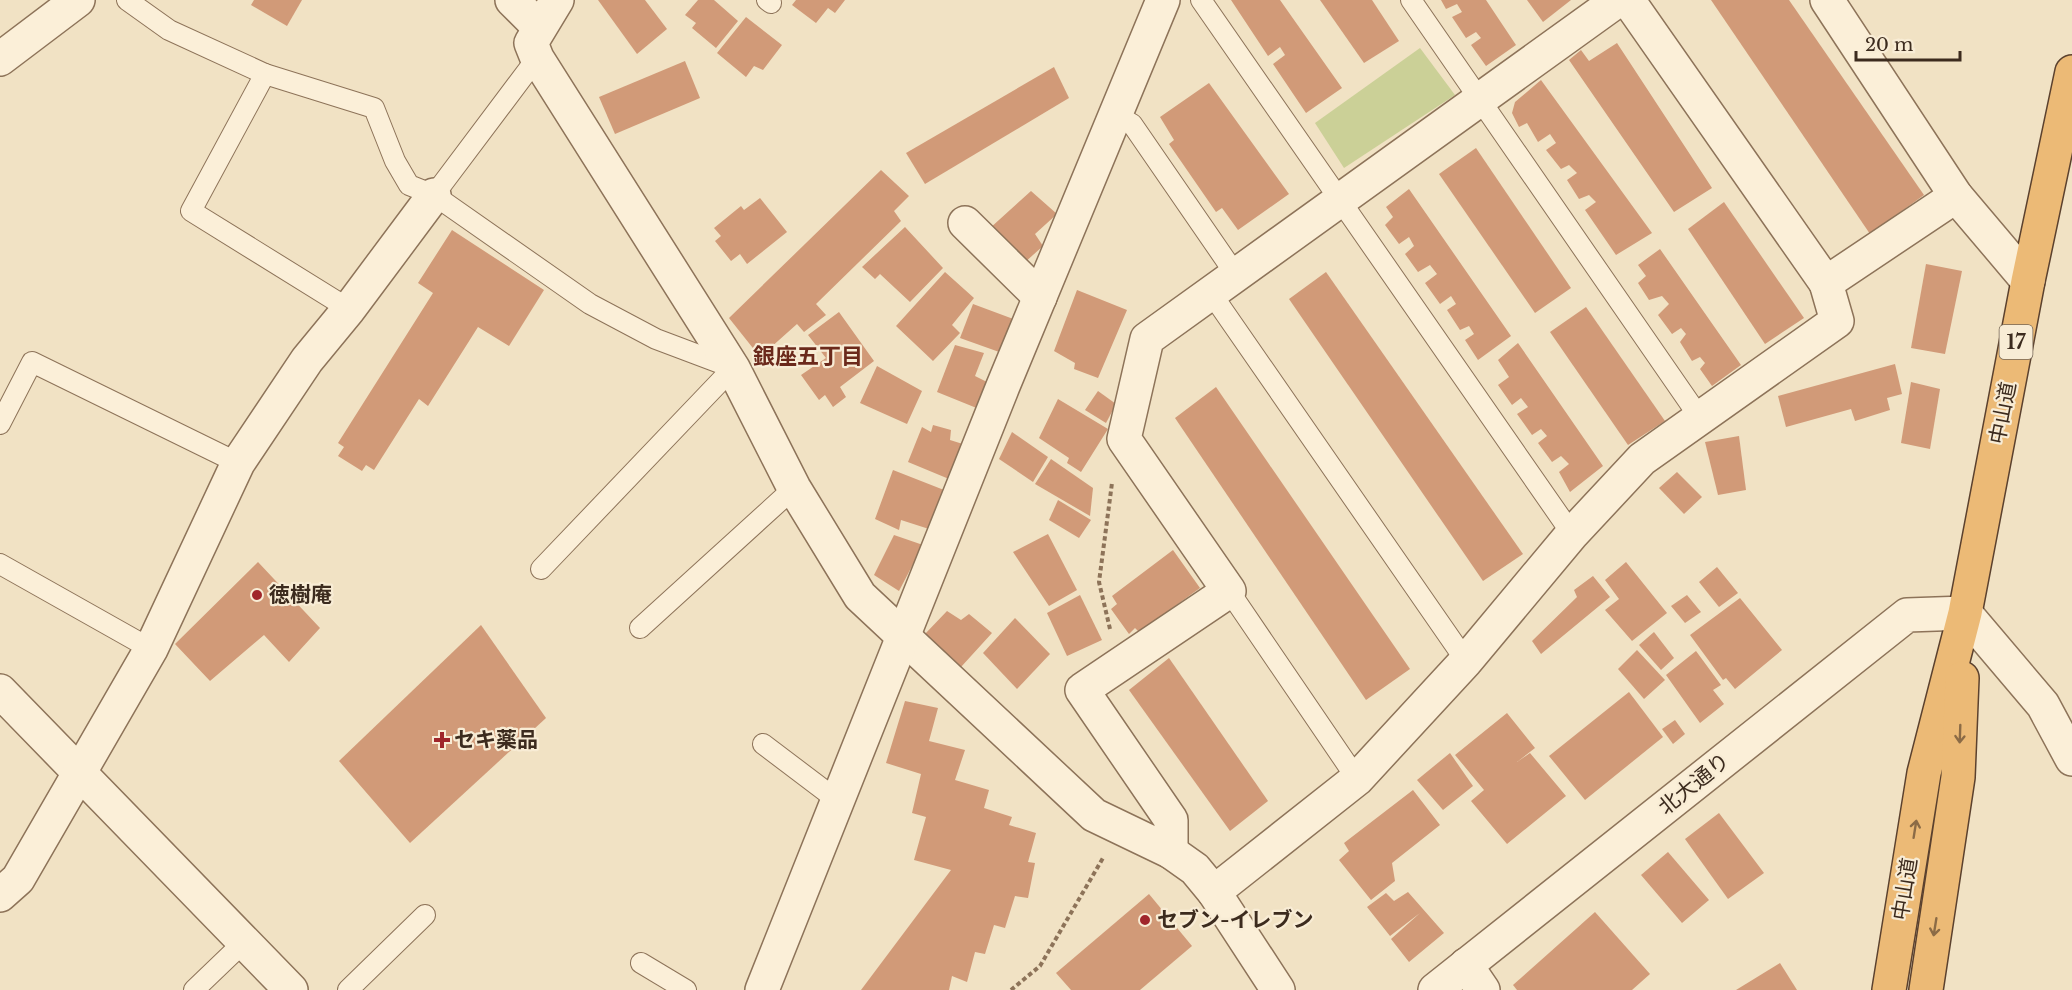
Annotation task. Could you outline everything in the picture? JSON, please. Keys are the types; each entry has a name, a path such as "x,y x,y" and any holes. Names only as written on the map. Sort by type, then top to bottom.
{"highway":[{"name":"中山道","path":"1889,990 1924,773 1965,613 2028,281 2072,72"},
{"name":"中山道","path":"1926,990 1958,777 1965,613"}],"street":[{"path":"0,59 78,0"},
{"path":"512,0 733,368 794,488 860,596 1094,815 1171,852 1195,869 1214,892 1278,990"},
{"path":"538,42 557,0"},
{"path":"762,990 1040,297 1162,0"},
{"path":"1171,852 1171,820 1082,690 1229,591 1124,439 1148,339 1618,0"},
{"path":"1214,892 1357,779 1466,661 1572,534 1642,459 1837,321 1826,283 1628,0"},
{"path":"1834,3 1956,195 2028,281"},
{"path":"0,895 18,879 151,649 238,463 307,360 349,309 434,195"},
{"path":"1826,283 1956,195"},
{"path":"965,223 1040,297"},
{"path":"1965,613 2043,705 2072,759"},
{"name":"北大通り","path":"1435,990 1474,978 1907,615 1965,613"},
{"path":"0,690 291,990"}],"lane":[{"path":"127,0 169,30 264,74 375,108 395,161 409,185 434,195 590,304 656,339 733,368 541,569"},
{"path":"1201,0 1572,534"},
{"path":"1411,0 1700,418"},
{"path":"434,195 538,42"},
{"path":"264,74 191,211 349,309"},
{"path":"1116,115 1132,124 1223,284 1466,661"},
{"path":"0,424 32,362 238,463"},
{"path":"640,627 794,488"},
{"path":"0,564 151,649"},
{"path":"1229,591 1357,779"},
{"path":"763,744 837,800"},
{"path":"348,990 424,915"},
{"path":"194,990 244,942"},
{"path":"642,963 686,990"}],"path":[{"path":"1118,665 1099,582 1116,450 1124,439"},
{"path":"1011,990 1040,966 1120,828"}],"green space":[{"path":"1420,48 1455,95 1344,168 1315,123"}],"building":[{"path":"254,0 302,0 287,26 251,5"},
{"path":"598,0 645,0 667,29 637,54"},
{"path":"698,0 714,0 738,21 716,48 692,28 696,23 685,15"},
{"path":"796,0 845,0 835,13 828,8 816,23 792,5"},
{"path":"1231,0 1280,0 1342,88 1306,113 1273,64 1285,55 1280,47 1268,56"},
{"path":"1320,0 1372,0 1399,41 1364,63"},
{"path":"1441,0 1486,0 1516,45 1486,66 1471,45 1481,38 1476,32 1466,38 1452,17 1462,12 1457,4 1446,9"},
{"path":"1527,0 1571,0 1543,22"},
{"path":"1711,0 1789,0 1924,195 1870,234"},
{"path":"746,17 782,45 763,70 754,66 746,77 717,53"},
{"path":"1617,43 1712,188 1674,212 1569,60 1581,50 1589,61"},
{"path":"685,61 700,98 615,134 599,97"},
{"path":"1054,67 1069,98 925,184 906,153"},
{"path":"1541,80 1652,233 1616,255 1585,210 1596,202 1589,195 1579,199 1567,180 1577,173 1569,165 1561,169 1546,150 1556,143 1550,134 1538,142 1527,123 1519,127 1512,113 1515,102"},
{"path":"1209,83 1289,194 1238,230 1222,208 1216,212 1169,144 1174,140 1160,117"},
{"path":"1476,148 1571,288 1535,313 1439,174"},
{"path":"881,170 909,196 894,211 901,221 816,304 826,315 804,332 797,324 760,357 729,318"},
{"path":"1409,189 1511,336 1478,360 1465,340 1474,334 1469,326 1460,330 1447,310 1456,304 1451,296 1440,304 1425,283 1437,274 1430,265 1418,272 1405,254 1414,246 1409,237 1399,244 1385,225 1393,217 1386,207"},
{"path":"1031,191 1057,214 1035,234 1043,246 1023,264 989,229"},
{"path":"760,198 787,232 747,264 740,254 731,261 715,241 721,236 714,228 741,206 744,210"},
{"path":"1724,202 1804,318 1765,344 1688,229"},
{"path":"905,227 943,268 910,302 880,274 875,279 862,267"},
{"path":"452,230 544,290 509,346 478,327 428,406 419,399 374,470 366,465 362,471 338,456 344,447 338,443 433,293 418,283"},
{"path":"1660,249 1741,365 1712,386 1700,369 1705,363 1700,357 1692,361 1680,342 1686,334 1681,328 1672,334 1658,315 1669,304 1662,296 1649,300 1638,283 1646,276 1638,265"},
{"path":"1926,264 1962,271 1945,354 1911,348"},
{"path":"945,272 974,298 952,325 960,333 933,361 896,326"},
{"path":"1326,272 1523,554 1483,581 1289,299"},
{"path":"1077,290 1127,310 1098,378 1074,369 1075,363 1054,351"},
{"path":"973,304 1016,320 1002,353 960,338"},
{"path":"1586,307 1665,421 1628,445 1550,332"},
{"path":"839,312 874,361 840,387 846,397 833,407 825,395 819,400 801,375 826,358 808,335"},
{"path":"1518,343 1603,466 1570,492 1559,472 1569,464 1561,456 1552,462 1538,443 1547,436 1541,429 1532,435 1517,414 1528,407 1521,398 1512,405 1498,385 1509,377 1498,360"},
{"path":"955,345 984,353 975,376 991,384 979,409 937,392"},
{"path":"1895,364 1902,394 1887,398 1890,410 1855,421 1851,409 1786,427 1778,396"},
{"path":"877,366 922,391 907,424 860,403"},
{"path":"1911,382 1940,389 1930,449 1901,443"},
{"path":"1216,387 1410,669 1366,700 1175,418"},
{"path":"1098,391 1116,404 1106,423 1085,410"},
{"path":"1058,399 1108,429 1081,472 1067,463 1069,458 1039,438"},
{"path":"933,425 951,430 950,440 966,445 949,479 908,462 922,427 931,432"},
{"path":"1012,432 1048,457 1033,482 999,459"},
{"path":"1739,436 1746,490 1718,495 1705,442"},
{"path":"1051,459 1093,488 1090,516 1035,484"},
{"path":"893,470 944,490 929,529 901,520 899,530 875,519"},
{"path":"1677,472 1702,497 1684,514 1659,488"},
{"path":"1058,500 1091,520 1079,538 1049,520"},
{"path":"1048,534 1077,590 1049,606 1013,552"},
{"path":"894,535 923,545 899,591 874,575"},
{"path":"1173,550 1200,588 1139,632 1135,628 1129,634 1111,609 1117,604 1112,596"},
{"name":"徳樹庵","path":"258,562 320,628 289,662 264,635 210,681 175,644"},
{"path":"1626,562 1667,613 1632,641 1605,610 1619,599 1605,580"},
{"path":"1717,567 1738,593 1719,607 1699,582"},
{"path":"1593,576 1610,597 1541,654 1532,641 1577,597 1574,590"},
{"path":"1080,595 1102,640 1067,656 1047,613"},
{"path":"1687,595 1701,612 1685,623 1671,606"},
{"path":"1740,598 1782,650 1735,689 1726,678 1723,680 1690,635"},
{"path":"947,611 961,620 969,614 992,633 961,667 925,634"},
{"path":"1015,618 1050,654 1017,689 983,653"},
{"name":"セキ薬品","path":"481,625 546,718 410,843 339,761"},
{"path":"1654,632 1674,658 1661,670 1639,645"},
{"path":"1637,650 1665,680 1644,699 1618,669"},
{"path":"1696,651 1721,685 1713,690 1724,704 1700,723 1666,675"},
{"path":"1169,658 1268,801 1230,831 1129,690"},
{"path":"1629,692 1663,737 1585,800 1549,756"},
{"path":"905,701 938,708 929,741 965,750 955,780 989,790 984,808 1012,817 1009,825 1036,833 1028,862 1035,863 1028,898 1015,896 1005,928 994,925 985,954 975,952 967,982 952,976 949,990 861,990 951,870 914,860 926,817 912,813 921,774 886,763"},
{"path":"1507,713 1535,748 1517,762 1530,753 1566,796 1507,844 1471,801 1484,790 1455,755"},
{"path":"1675,720 1685,734 1673,744 1662,729"},
{"path":"1450,753 1473,786 1443,810 1417,780"},
{"path":"1413,790 1440,825 1392,863 1395,881 1371,900 1339,860 1349,851 1344,843"},
{"path":"1719,813 1764,873 1728,899 1685,839"},
{"path":"1668,852 1709,900 1682,923 1641,875"},
{"path":"1408,892 1444,933 1409,962 1391,939 1420,913 1390,936 1367,907 1386,893 1394,901"},
{"name":"セブン-イレブン","path":"1149,894 1192,946 1140,990 1071,990 1056,973"},
{"path":"1595,912 1650,974 1632,990 1517,990 1513,985"},
{"path":"1780,963 1797,990 1736,990"}],"place":[{"name":"徳樹庵","path":"257,595"},
{"name":"セキ薬品","path":"442,740"},
{"name":"セブン-イレブン","path":"1145,920"}],"district":[{"name":"銀座五丁目","path":"808,356"}]}
